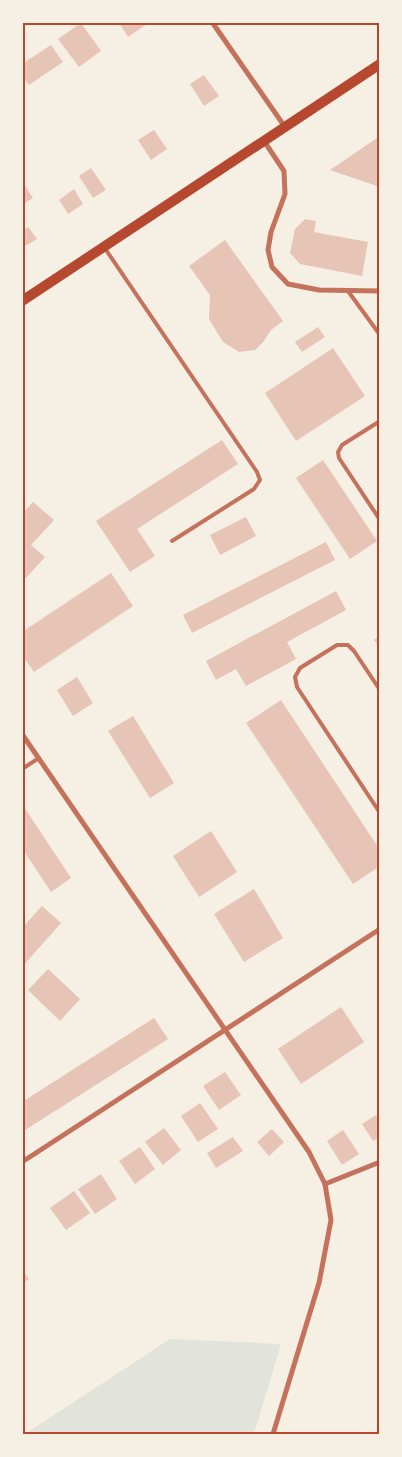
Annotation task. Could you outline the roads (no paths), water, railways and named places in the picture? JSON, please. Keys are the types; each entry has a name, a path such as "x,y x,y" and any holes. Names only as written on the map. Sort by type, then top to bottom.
{"main road":[{"path":"22,301 380,64"}],"street":[{"path":"212,22 285,127"},
{"path":"264,141 284,170 285,194 271,232 268,250 272,267 288,284 319,290 380,291"},
{"path":"22,734 309,1152 325,1184 331,1220 319,1283 273,1434"},
{"path":"22,1162 380,929"},
{"path":"325,1184 380,1162"}],"lane":[{"path":"104,247 247,456 260,480 254,488 172,541"},
{"path":"348,291 380,335"},
{"path":"380,420 342,445 338,452 339,458 380,520"},
{"path":"380,690 354,650 348,645 337,644 300,668 295,677 297,686 380,813"},
{"path":"22,769 39,758"}]}
